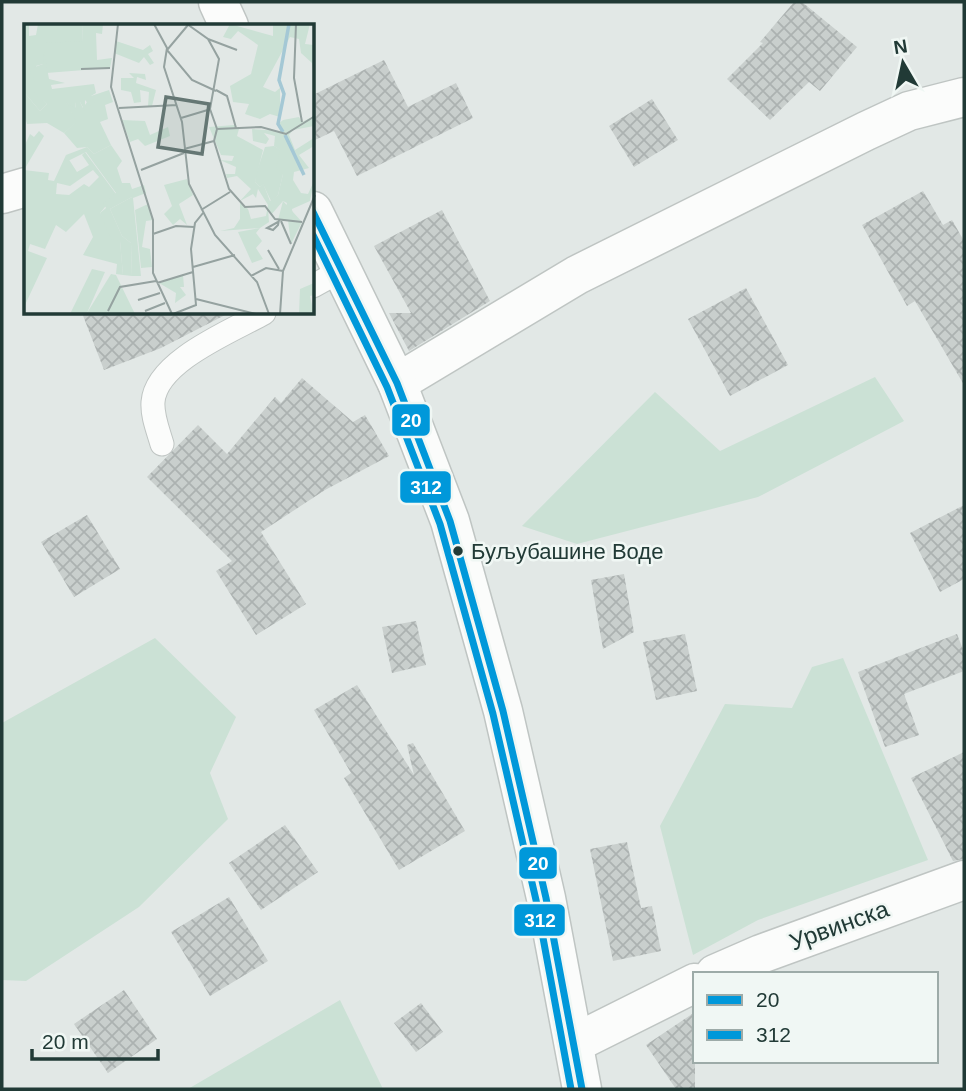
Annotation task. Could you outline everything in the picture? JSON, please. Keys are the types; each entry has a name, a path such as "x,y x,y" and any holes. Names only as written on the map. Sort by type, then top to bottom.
{"street":[{"path":"218,2 228,24"},
{"path":"397,383 577,275 909,111 964,97"},
{"path":"2,194 24,188"},
{"path":"315,220 328,278 397,383 437,486 468,580 503,711 547,898 582,1089"},
{"name":"Урвинска","path":"720,972 761,954 964,880"},
{"path":"575,1043 693,985"}],"lane":[{"path":"162,444 155,422 153,400 159,384 172,367 260,315"}],"green space":[{"path":"875,377 904,421 758,497 577,544 522,526 655,392 720,451"},
{"path":"155,638 236,717 210,773 228,819 139,907 26,981 2,980 2,723"},
{"path":"843,658 928,860 758,920 693,955 660,826 725,704 792,708 812,667"},
{"path":"340,1000 383,1089 188,1089"}],"building":[{"path":"794,2 802,2 857,47 820,91 809,82 770,120 727,79 763,43 760,42"},
{"path":"384,60 408,107 456,83 473,118 357,176 334,131 315,140 315,94"},
{"path":"652,99 678,140 634,167 609,126"},
{"path":"923,191 943,225 952,220 964,241 964,385 915,301 907,306 862,225"},
{"path":"442,210 490,301 409,351 389,313 411,313 374,246"},
{"path":"746,288 788,365 730,396 688,319"},
{"path":"83,315 225,315 161,348 104,370"},
{"path":"302,378 353,422 365,415 389,456 325,490 261,532 306,604 256,635 216,571 232,561 147,477 198,425 227,454 275,397 281,403"},
{"path":"964,505 964,579 940,592 910,533"},
{"path":"87,515 120,569 74,597 41,542"},
{"path":"624,574 634,632 603,649 591,580"},
{"path":"416,621 426,665 392,673 382,627"},
{"path":"685,634 697,691 656,700 643,642"},
{"path":"957,634 964,652 964,671 904,694 919,735 885,747 858,672"},
{"path":"357,685 414,775 407,745 413,743 465,831 399,870 344,778 351,773 314,710"},
{"path":"964,752 964,859 953,861 911,778"},
{"path":"285,825 318,872 261,910 229,863"},
{"path":"627,842 641,908 652,906 661,951 613,961 590,849"},
{"path":"229,897 268,961 210,996 171,932"},
{"path":"124,990 157,1039 108,1073 74,1024"},
{"path":"421,1003 443,1032 416,1052 394,1023"},
{"path":"693,1013 695,1089 676,1089 646,1045"}],"transit line":[{"name":"20","path":"315,216 397,383 450,521 503,711 546,898 582,1089"},
{"name":"312","path":"315,239 387,387 440,524 493,714 536,900 571,1089"}],"place":[{"name":"Буљубашине Воде","path":"458,551"}]}
